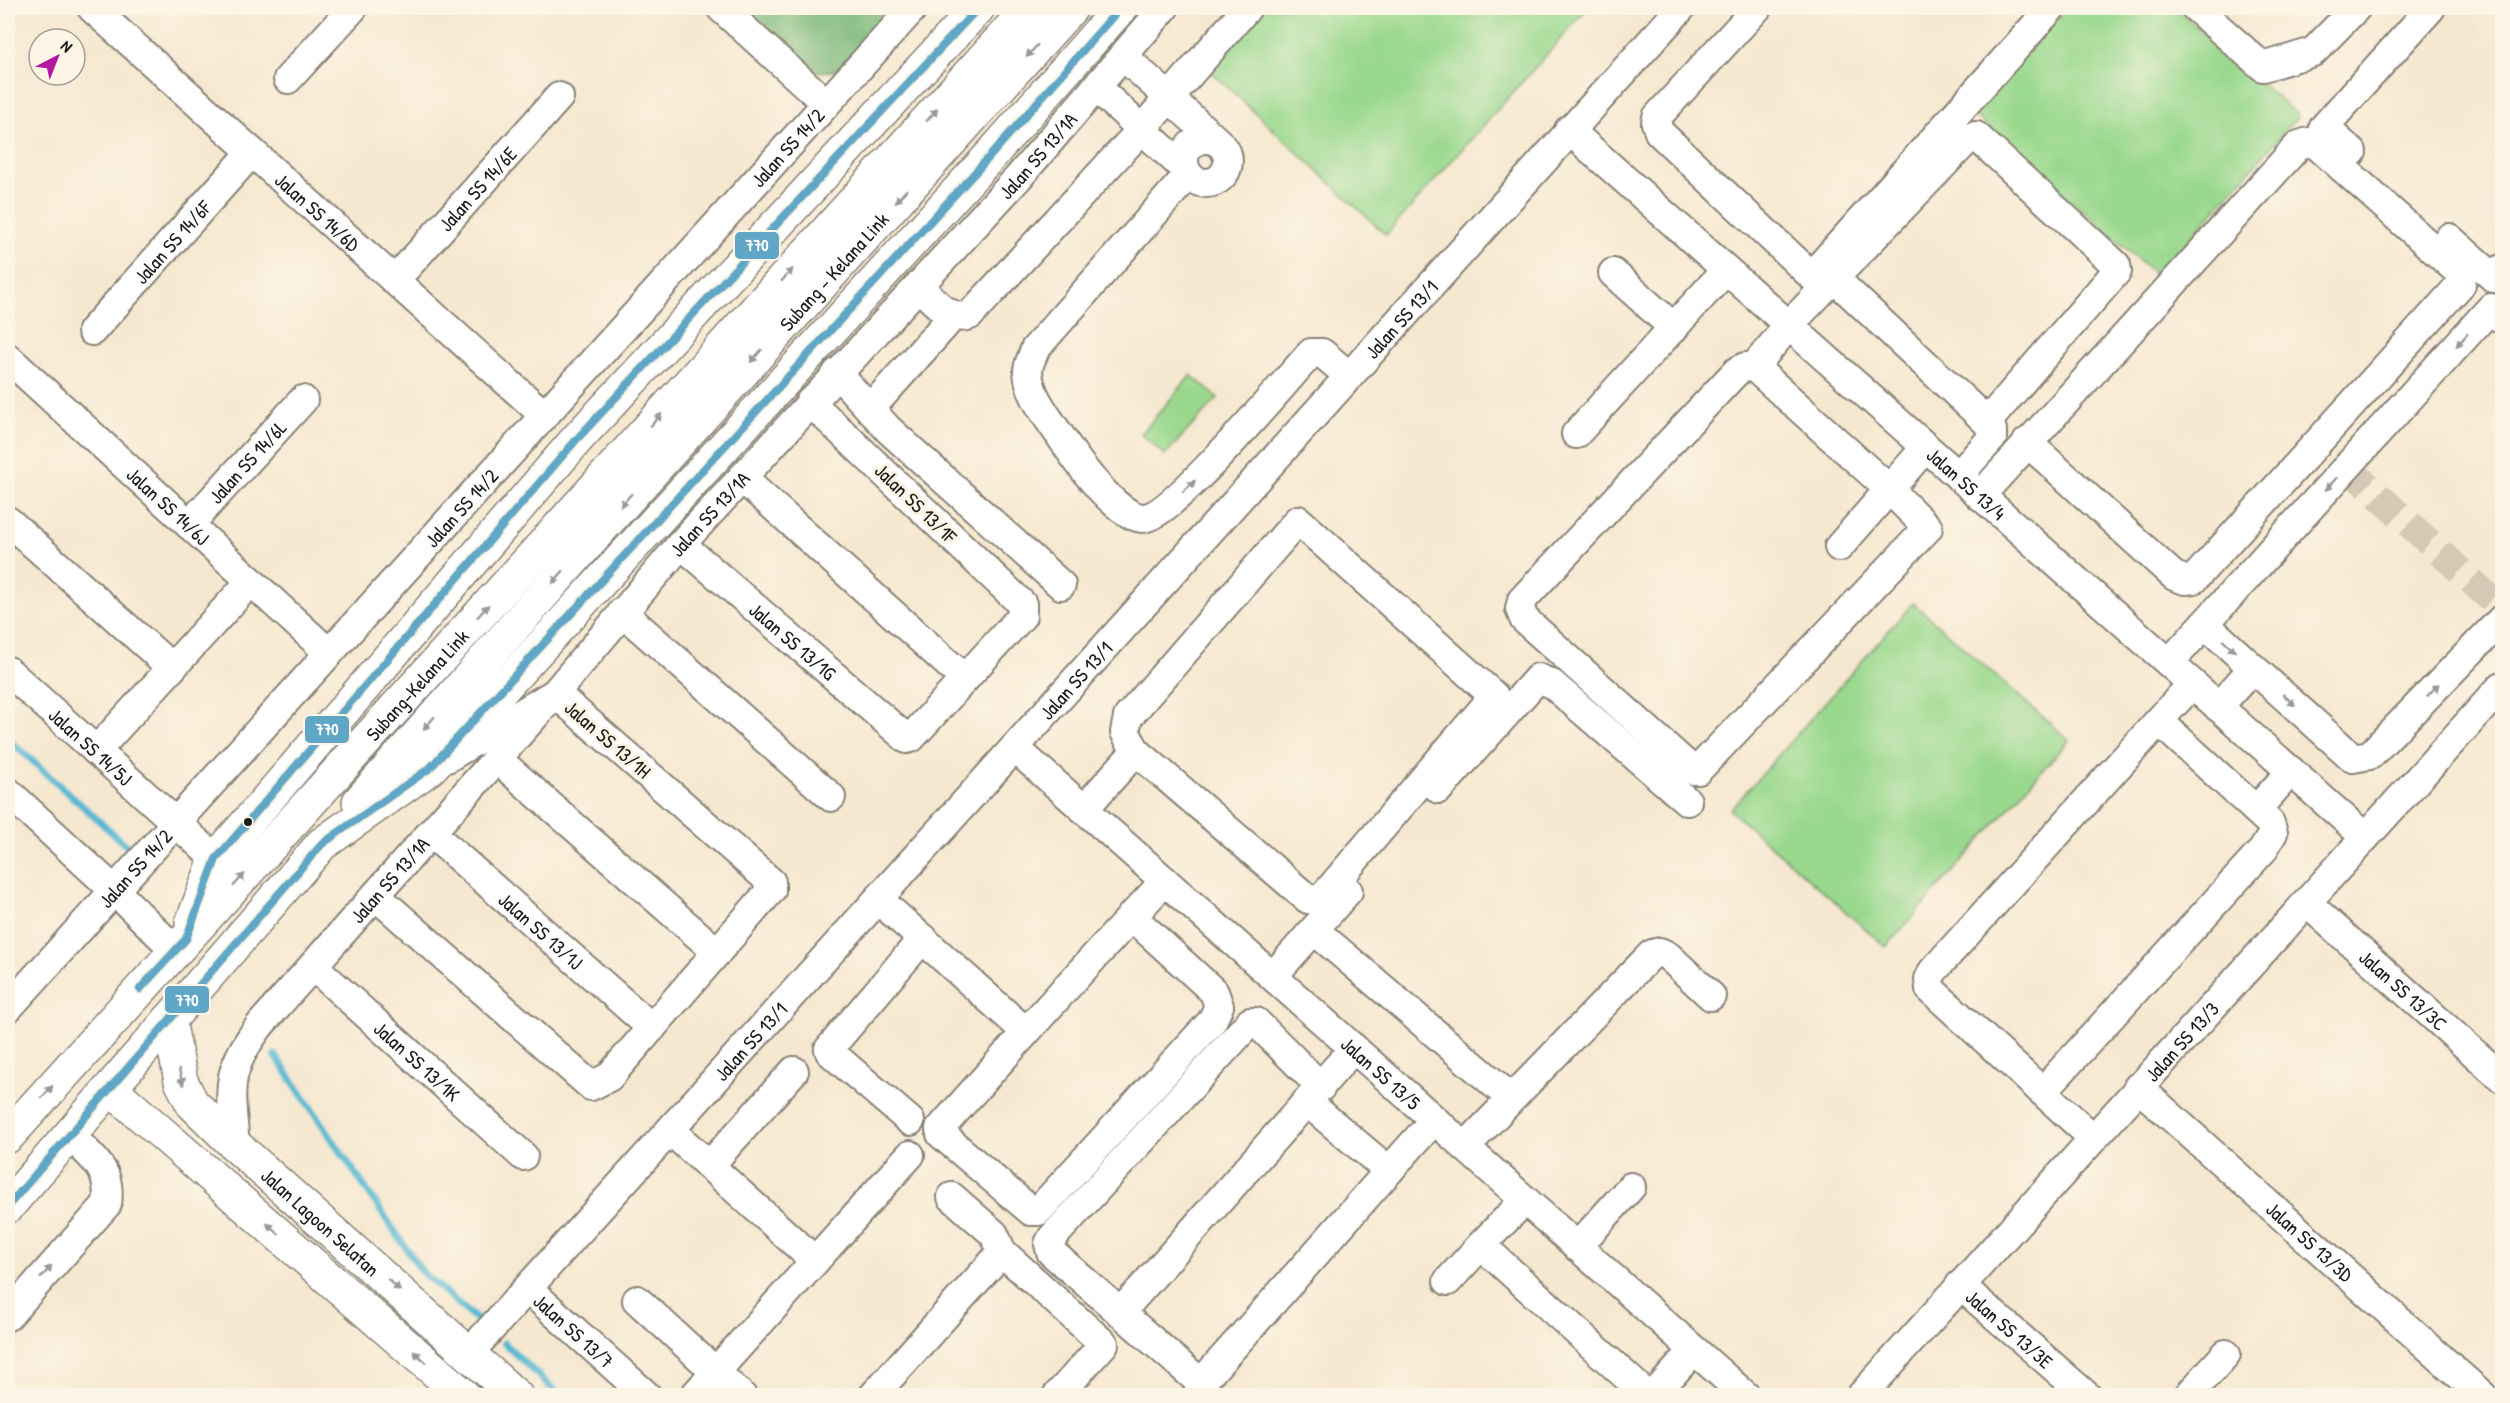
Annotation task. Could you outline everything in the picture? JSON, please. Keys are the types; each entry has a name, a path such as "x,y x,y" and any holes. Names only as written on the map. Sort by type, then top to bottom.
{"main road":[{"path":"181,944 216,859 577,439 978,8"},
{"name":"Subang - Kelana Link","path":"585,521 1029,8"},
{"name":"Subang - Kelana Link","path":"585,521 1071,8"},
{"path":"1071,64 1107,8"},
{"path":"8,1206 322,844 430,768 975,173 1120,8"},
{"name":"Subang-Kelana Link","path":"322,844 585,521"},
{"name":"Subang-Kelana Link","path":"8,1136 181,944 585,521"},
{"name":"Jalan Lagoon Selatan","path":"169,1020 181,1081 192,1103 235,1145 516,1395"},
{"name":"Jalan Lagoon Selatan","path":"111,1089 464,1395"}],"street":[{"name":"Jalan SS 14/6D","path":"93,8 544,415"},
{"path":"288,79 353,8"},
{"path":"721,8 826,103"},
{"name":"Jalan SS 14/2","path":"8,1008 913,8"},
{"name":"Jalan SS 13/1A","path":"235,1145 230,1089 234,1068 244,1047 261,1024 555,693 681,544 1018,178 1164,8"},
{"path":"918,286 952,316 963,318 970,315 1170,98 1246,8"},
{"name":"Jalan SS 13/1","path":"470,1353 1681,8"},
{"path":"1757,8 1658,117 1656,123 1659,132 1987,422 1992,430 1992,438 1958,476"},
{"path":"1823,277 2051,8"},
{"path":"2196,8 2263,67 2313,52 2356,8"},
{"path":"2431,8 2324,127 2494,278 2502,269"},
{"path":"1096,87 1186,172 1201,183 1209,183 1222,176 1227,170 1227,155 1218,142 1123,56"},
{"name":"Jalan SS 14/6E","path":"395,280 559,97"},
{"name":"Jalan SS 13/4","path":"1569,130 2365,837"},
{"path":"1754,367 1782,320 1823,277 1970,137 1976,136 2116,265 2115,276 1987,422"},
{"path":"1980,496 2027,442 2299,145 2309,142 2318,146 2461,274 2461,284 2194,579 2185,580 2174,576 2027,442"},
{"name":"Jalan SS 14/6F","path":"92,331 252,152"},
{"path":"1186,172 1035,349 1028,369 1032,391 1071,452 1104,494 1130,513 1142,518 1153,516 1192,484 1311,353 1322,353 1349,376"},
{"path":"1576,434 1726,270"},
{"path":"1613,273 1674,328"},
{"path":"2169,663 2491,308 2502,319"},
{"path":"870,409 952,316"},
{"name":"Jalan SS 14/6J","path":"8,358 329,652"},
{"path":"1745,367 1754,367 1890,490 1927,524 1927,530 1702,768 1692,770 1524,619 1520,609 1522,600 1736,372 1745,367"},
{"path":"837,373 890,430 1060,585"},
{"name":"Jalan SS 14/6L","path":"189,525 303,400"},
{"name":"Jalan SS 13/1F","path":"810,402 1022,604 1024,610 1022,616 965,679"},
{"path":"1839,547 1926,447"},
{"path":"742,478 965,679"},
{"path":"1298,520 1494,696 1323,897 1317,900 1308,899 1136,751 1125,732 1128,717 1298,520"},
{"path":"8,521 172,668"},
{"name":"Jalan SS 13/1G","path":"681,544 903,738 911,738 965,679"},
{"path":"96,751 251,581"},
{"path":"622,612 831,797"},
{"path":"2205,624 2353,758 2370,755 2502,618"},
{"path":"2218,707 2253,668"},
{"name":"Jalan SS 14/5J","path":"8,670 216,859"},
{"path":"1273,976 1538,678 1552,684 1687,801"},
{"path":"2093,1138 1930,989 1929,979 1933,971 2192,684"},
{"name":"Jalan SS 13/1H","path":"430,768 555,693 771,882 771,890 717,952"},
{"name":"Jalan SS 13/3","path":"1861,1395 2365,837 2497,703"},
{"path":"2043,1091 2263,850 2273,833 2270,824 2256,810 2160,722"},
{"name":"Jalan SS 13/5","path":"1016,748 1746,1395"},
{"path":"1084,809 1136,751"},
{"path":"375,896 591,1086 609,1077 652,1028 717,952 496,758"},
{"path":"2256,810 2291,771"},
{"path":"8,792 114,890 181,944"},
{"name":"Jalan SS 13/1J","path":"431,833 652,1028"},
{"path":"1131,916 1214,992 1219,1006 1212,1021 1038,1210 1031,1211 941,1134 940,1129 1131,916 1165,881"},
{"path":"879,900 1026,1032"},
{"name":"Jalan SS 13/3C","path":"2307,903 2502,1078"},
{"path":"1314,930 1511,1098"},
{"path":"910,1121 829,1049 923,938"},
{"path":"1465,1147 1653,954 1660,952 1668,956 1712,996"},
{"name":"Jalan SS 13/1K","path":"313,966 523,1156"},
{"path":"1389,1171 1314,1094 1256,1022 1250,1022 1052,1238 1049,1244 1051,1252 1201,1383 1389,1171 1434,1120"},
{"path":"1120,1313 1354,1048"},
{"path":"709,1166 794,1071"},
{"name":"Jalan SS 13/3D","path":"2138,1087 2483,1395"},
{"path":"671,1131 815,1261"},
{"path":"8,1316 107,1204 109,1190 105,1173 71,1136"},
{"path":"694,1395 910,1155"},
{"path":"1577,1247 1631,1186"},
{"path":"952,1197 994,1234 1002,1252 1104,1344 1057,1395"},
{"path":"1448,1281 1525,1200"},
{"path":"1481,1245 1648,1395"},
{"path":"873,1395 1002,1252"},
{"name":"Jalan SS 13/3E","path":"1960,1285 2087,1395"},
{"name":"Jalan SS 13/7","path":"528,1289 647,1395"},
{"path":"637,1300 742,1395"},
{"path":"1653,1395 1694,1350"},
{"path":"2188,1395 2226,1354"}],"green space":[{"path":"743,8 894,8 837,71 815,72"},
{"path":"1257,8 1588,8 1386,235 1205,66"},
{"path":"2067,8 2175,8 2298,116 2157,276 1973,114"},
{"path":"1191,375 1218,398 1165,455 1141,434"},
{"path":"1913,603 2069,740 1886,947 1730,810"}],"waterway":[{"path":"8,739 128,847"},
{"path":"275,1055 423,1273 476,1319"},
{"path":"504,1343 560,1396"}],"tunnel":[{"path":"2347,467 2502,609"}],"transit line":[{"name":"770","path":"140,989 186,939 216,859 577,439 978,8"},
{"name":"770","path":"8,1206 322,844 430,768 991,155 1120,8"}]}
